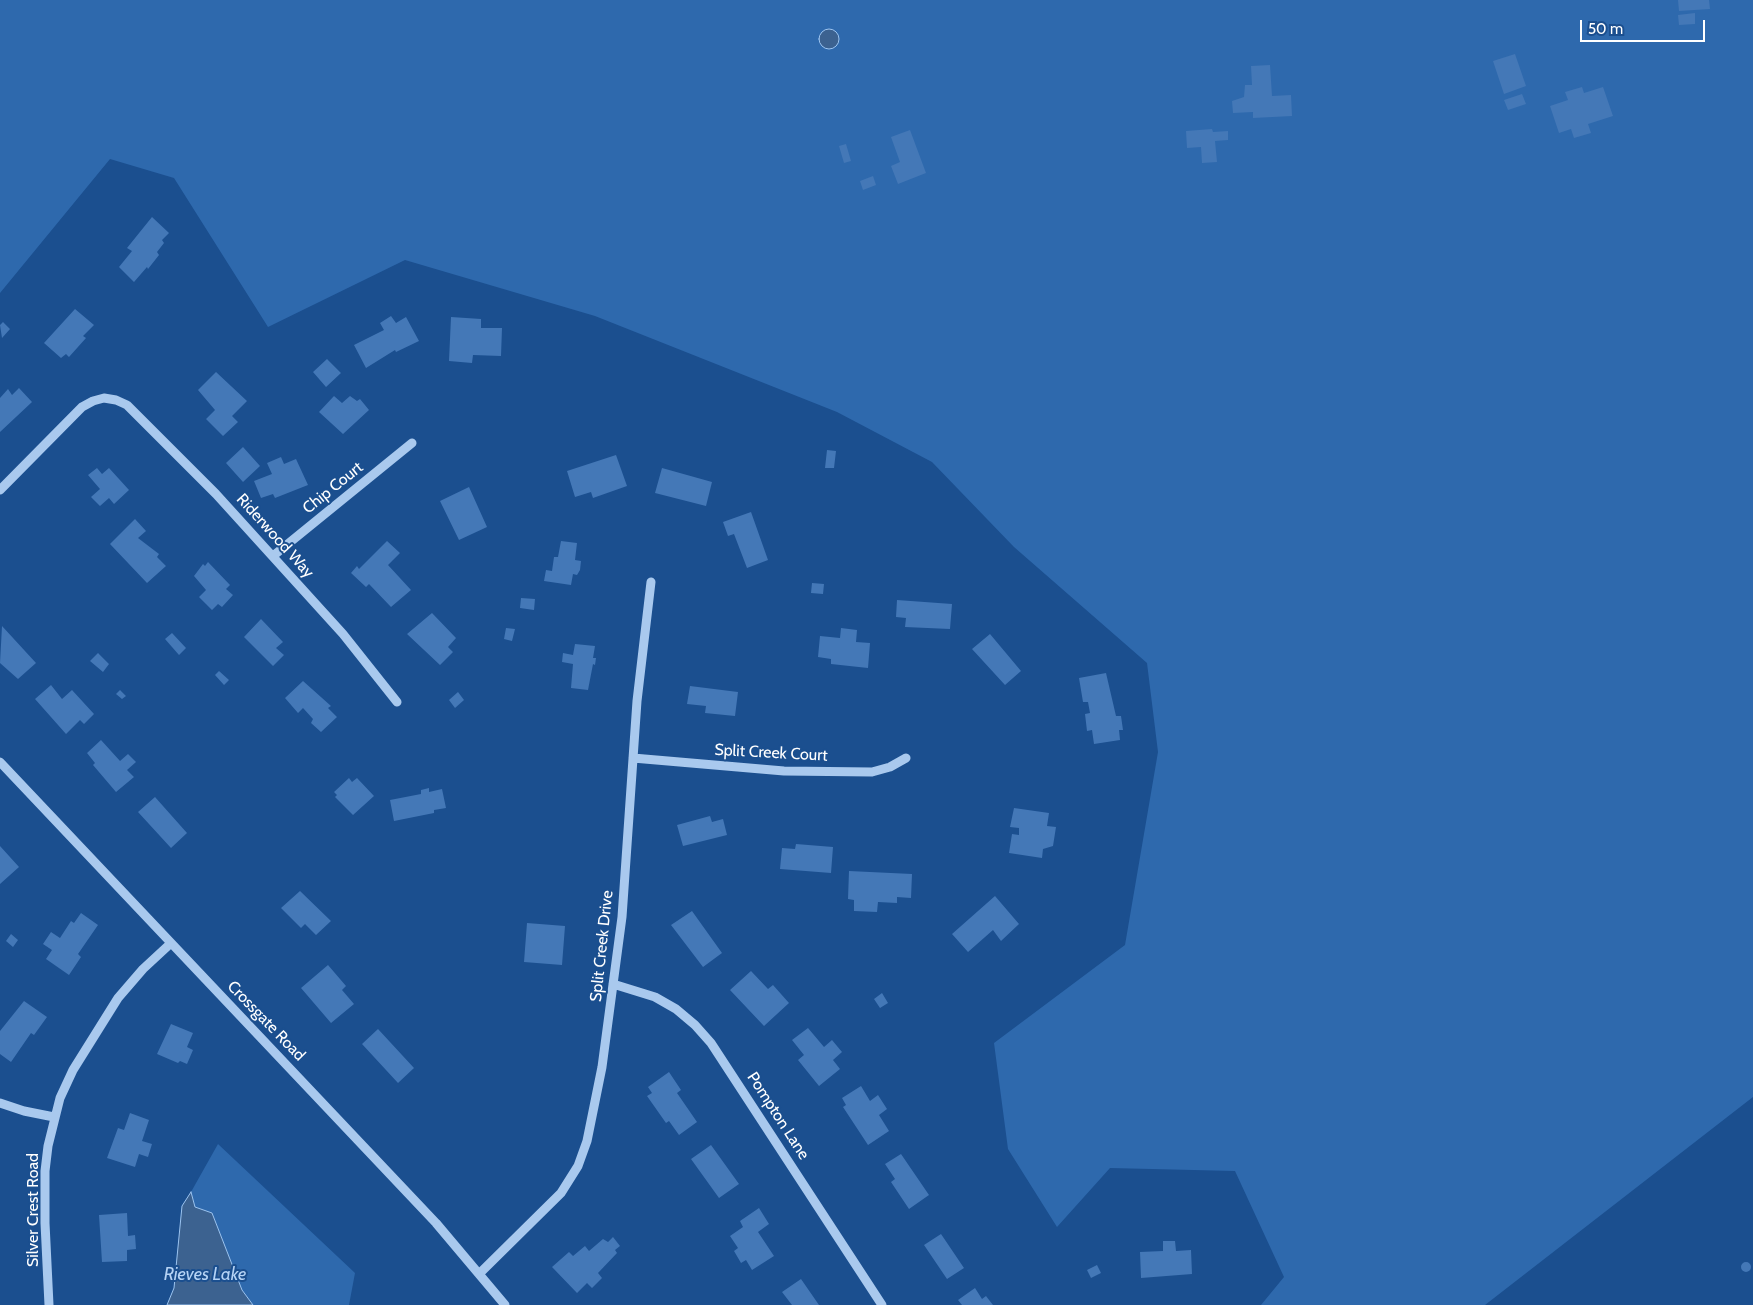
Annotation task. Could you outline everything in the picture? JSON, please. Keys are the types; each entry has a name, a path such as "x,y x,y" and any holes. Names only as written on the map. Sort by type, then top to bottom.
{"street":[{"name":"Riderwood Way","path":"0,490 82,407 92,401 104,398 128,405 216,494 273,556 343,634 397,702"},
{"name":"Chip Court","path":"273,556 412,443"},
{"name":"Split Creek Drive","path":"480,1273 561,1193 578,1166 587,1141 599,1088 622,917 637,701 651,582"},
{"name":"Split Creek Court","path":"633,758 784,771 853,772 872,772 890,767 906,758"},
{"name":"Crossgate Road","path":"0,762 170,944 436,1223 505,1305"},
{"name":"Silver Crest Road","path":"49,1305 45,1223 45,1171 54,1117 73,1070 101,1022 143,969 170,944"},
{"name":"Pompton Lane","path":"613,984 655,997 676,1009 695,1025 711,1043 882,1305"},
{"path":"0,1103 24,1111 54,1117"}],"shaded area":[{"path":"0,0 1753,0 1753,1097 1485,1305 1261,1305 1284,1277 1235,1171 1110,1168 1057,1227 1008,1149 994,1043 1125,945 1158,752 1147,663 1014,547 932,462 837,412 595,316 405,260 268,327 174,178 110,159 0,293"},
{"path":"218,1144 355,1273 349,1305 253,1305 242,1290 212,1213 195,1207 191,1192"}],"water":[{"path":"829,29 836,32 839,39 836,46 829,49 822,46 819,39 822,32"},
{"name":"Rieves Lake","path":"191,1192 195,1207 212,1213 242,1290 253,1305 167,1305 174,1288 182,1206"}],"building":[{"path":"1678,0 1709,0 1710,9 1679,11"},
{"path":"1695,13 1695,24 1679,25 1678,15"},
{"path":"1515,54 1526,86 1504,94 1493,61"},
{"path":"1270,65 1272,96 1291,95 1292,116 1253,118 1253,112 1233,113 1232,101 1244,97 1245,85 1252,85 1251,66"},
{"path":"1582,87 1584,93 1603,87 1613,116 1588,124 1591,133 1574,138 1571,129 1559,133 1550,106 1568,100 1565,92"},
{"path":"1522,94 1526,104 1508,110 1504,100"},
{"path":"1212,129 1213,132 1228,131 1228,140 1215,141 1217,162 1202,163 1201,147 1187,148 1186,131"},
{"path":"910,130 926,173 898,184 891,166 900,162 891,137"},
{"path":"846,144 851,161 844,163 839,146"},
{"path":"873,176 876,185 863,190 860,181"},
{"path":"152,217 169,233 162,240 164,243 157,252 159,255 134,282 119,267 132,251 127,248"},
{"path":"75,309 94,325 83,336 86,338 69,357 66,354 61,358 44,343"},
{"path":"391,316 396,323 406,317 419,341 396,352 395,350 366,368 354,345 384,330 380,323"},
{"path":"451,317 481,319 481,328 502,328 501,356 473,355 472,363 449,361"},
{"path":"3,322 10,329 2,338 0,325"},
{"path":"327,359 341,373 326,387 313,372"},
{"path":"216,372 247,401 232,416 238,422 223,436 206,419 215,410 198,390"},
{"path":"19,388 32,402 0,432 0,398 8,389 12,395"},
{"path":"334,396 342,403 350,396 357,401 360,399 369,410 343,434 319,412"},
{"path":"243,447 260,466 243,482 226,463"},
{"path":"827,450 836,451 834,468 825,468"},
{"path":"616,455 627,486 593,498 591,492 575,497 567,471"},
{"path":"281,457 284,464 296,459 308,485 275,498 273,494 261,498 254,481 272,474 267,463"},
{"path":"97,468 102,474 109,468 129,490 114,504 109,498 100,506 91,497 100,489 88,475"},
{"path":"662,468 712,482 706,506 655,493"},
{"path":"469,487 487,527 459,540 440,501"},
{"path":"751,512 768,560 747,568 734,534 728,536 723,522"},
{"path":"135,519 146,531 138,538 159,554 157,557 166,566 147,583 110,544"},
{"path":"387,541 400,553 388,565 411,590 391,607 369,584 366,587 351,573 357,566 359,569"},
{"path":"561,541 577,543 575,560 581,561 580,570 577,575 573,574 571,585 544,581 546,570 552,571 554,557 558,557"},
{"path":"208,562 230,585 226,589 233,595 222,607 218,604 212,610 199,597 206,590 194,576 203,564 205,566"},
{"path":"812,583 824,584 823,594 811,593"},
{"path":"521,598 535,599 534,610 520,608"},
{"path":"897,600 952,604 950,629 905,627 906,618 896,617"},
{"path":"432,613 456,638 448,647 453,652 440,665 407,634"},
{"path":"261,619 283,642 276,648 284,655 273,666 244,637"},
{"path":"2,626 36,663 18,679 0,663"},
{"path":"506,628 515,629 512,641 504,639"},
{"path":"841,628 857,630 856,642 870,643 868,668 831,664 831,659 818,657 820,636 840,638"},
{"path":"172,633 186,648 179,655 165,639"},
{"path":"990,634 1021,671 1005,685 972,649"},
{"path":"575,644 595,646 593,658 596,658 595,665 593,664 588,690 571,688 573,664 562,662 563,653 573,655"},
{"path":"98,653 109,664 103,672 90,661"},
{"path":"219,671 229,680 224,685 215,675"},
{"path":"1106,673 1116,716 1121,716 1123,730 1119,730 1120,740 1094,744 1092,730 1087,731 1085,714 1090,713 1088,702 1083,702 1079,678"},
{"path":"303,681 331,706 328,708 337,717 321,732 311,723 313,719 303,708 298,713 285,698"},
{"path":"51,685 62,699 72,690 94,714 84,724 80,720 66,734 35,699"},
{"path":"690,686 738,692 735,716 705,713 706,706 687,704"},
{"path":"120,690 126,696 122,699 116,694"},
{"path":"458,692 464,700 455,708 449,700"},
{"path":"101,740 120,761 128,754 136,762 127,770 134,777 116,792 93,765 95,763 87,753"},
{"path":"349,778 352,782 357,778 374,796 353,815 335,797 337,795 334,792"},
{"path":"429,788 429,792 442,789 446,808 434,810 434,813 394,821 390,800 421,794 421,790"},
{"path":"155,797 187,833 171,848 138,812"},
{"path":"1014,808 1049,813 1047,826 1056,827 1053,846 1043,849 1042,858 1009,853 1012,834 1019,835 1019,828 1010,827"},
{"path":"710,816 712,822 723,819 727,835 683,846 677,825"},
{"path":"796,844 833,847 831,873 780,869 782,848 795,849"},
{"path":"0,846 19,867 0,884"},
{"path":"849,871 912,874 911,898 897,897 897,903 878,902 877,912 854,911 854,900 848,899"},
{"path":"300,891 331,921 316,935 305,924 301,928 281,908"},
{"path":"995,896 1019,924 1001,941 993,930 968,952 952,934"},
{"path":"692,911 722,953 703,967 671,925"},
{"path":"81,913 98,925 78,954 81,957 69,975 46,959 52,950 43,944 51,932 60,938 71,921 74,923"},
{"path":"527,923 565,926 562,965 524,962"},
{"path":"11,934 18,940 13,947 6,941"},
{"path":"328,965 346,986 342,990 354,1004 331,1023 301,988"},
{"path":"751,971 768,989 773,985 789,1003 764,1026 730,990"},
{"path":"882,993 888,1003 880,1008 874,999"},
{"path":"24,1001 47,1017 34,1035 31,1033 11,1062 0,1054 0,1031"},
{"path":"171,1024 193,1033 187,1047 193,1050 187,1064 180,1061 178,1063 157,1054"},
{"path":"808,1028 824,1047 832,1040 842,1052 833,1060 840,1069 819,1086 798,1060 804,1055 792,1040"},
{"path":"378,1029 414,1068 398,1083 362,1044"},
{"path":"669,1072 681,1090 677,1093 697,1122 679,1135 669,1121 666,1123 647,1096 652,1093 648,1087"},
{"path":"861,1086 870,1101 878,1095 887,1109 879,1115 889,1131 868,1145 843,1107 846,1105 842,1098"},
{"path":"130,1113 149,1120 142,1141 152,1144 148,1157 139,1154 135,1167 107,1158 118,1128 124,1130"},
{"path":"711,1145 739,1184 719,1198 691,1159"},
{"path":"901,1154 929,1195 909,1209 891,1182 895,1179 885,1164"},
{"path":"759,1208 769,1224 758,1232 774,1256 752,1270 746,1260 741,1263 734,1251 738,1248 730,1236 743,1227 740,1221"},
{"path":"127,1213 128,1236 135,1235 136,1249 127,1250 127,1261 102,1262 99,1215"},
{"path":"941,1234 964,1268 947,1279 924,1245"},
{"path":"613,1237 620,1246 615,1250 617,1253 598,1273 602,1278 592,1288 587,1283 577,1293 552,1267 569,1252 573,1256 585,1246 589,1251 603,1239 608,1242"},
{"path":"1163,1241 1175,1241 1176,1251 1191,1250 1192,1274 1141,1278 1140,1252 1163,1251"},
{"path":"1746,1262 1751,1267 1746,1272 1741,1267"},
{"path":"1097,1265 1101,1273 1091,1278 1087,1270"},
{"path":"801,1279 819,1305 792,1305 782,1292"},
{"path":"975,1288 982,1299 986,1296 993,1305 962,1305 958,1300"}]}
